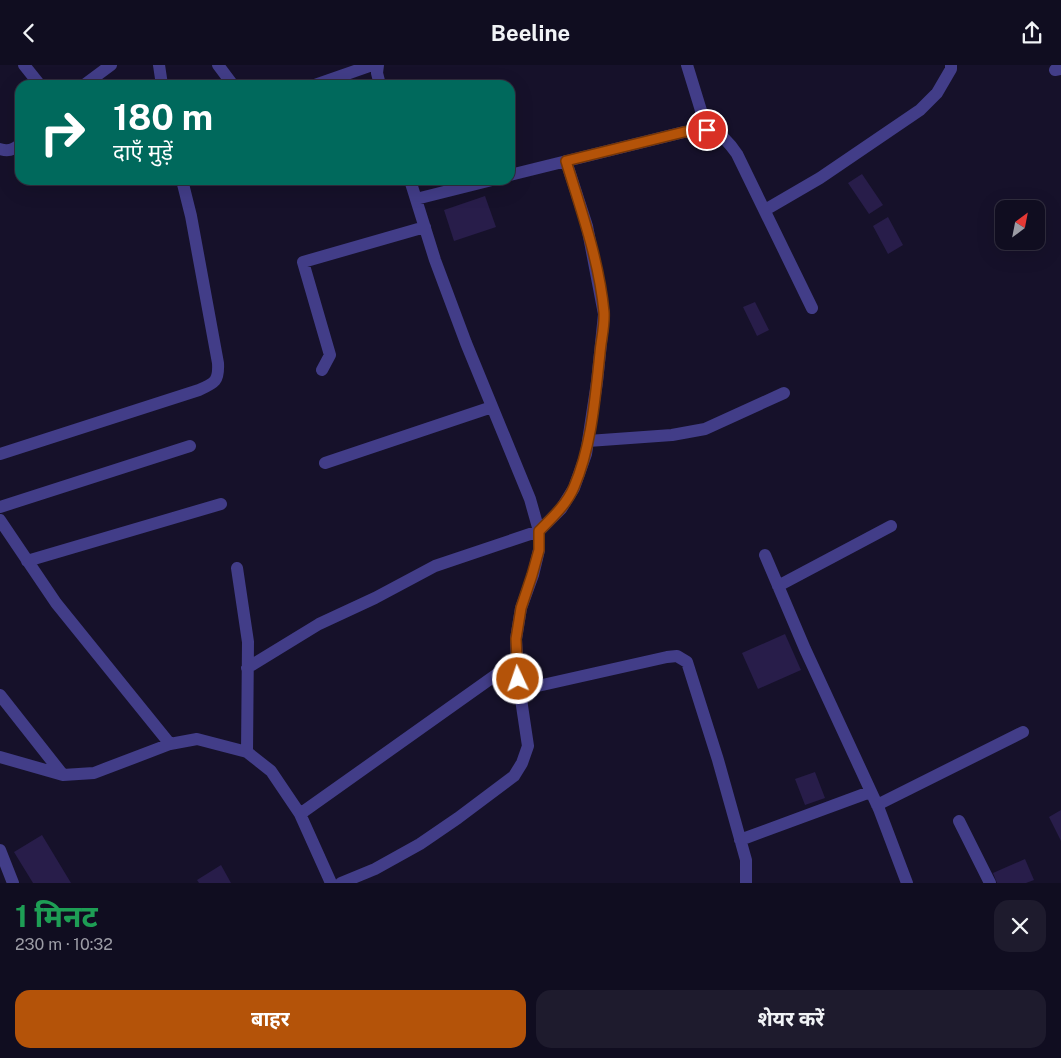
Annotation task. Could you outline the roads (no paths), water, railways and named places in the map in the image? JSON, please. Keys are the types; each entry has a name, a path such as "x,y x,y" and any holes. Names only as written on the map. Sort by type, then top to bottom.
{"street":[{"path":"24,65 36,80"},
{"path":"91,80 111,65"},
{"path":"159,65 161,80"},
{"path":"218,65 229,80"},
{"path":"329,80 372,65"},
{"path":"378,65 379,80"},
{"path":"687,65 707,130"},
{"path":"765,210 820,178 920,110 937,93 951,69 951,65"},
{"path":"515,174 684,132 707,130 719,134 729,142 737,153 812,308"},
{"path":"0,149 9,151 15,148"},
{"path":"247,668 320,624 376,598 435,566 539,531 561,509 574,488 586,454 597,381 604,314 601,290 587,226 566,161"},
{"path":"0,454 199,390 212,384 216,379 218,363 191,216 183,185"},
{"path":"341,883 374,869 420,844 514,776 522,763 528,746 520,690 516,639 521,608 539,550 539,531 530,499 462,334 435,260 412,185"},
{"path":"416,199 472,185"},
{"path":"322,370 330,355 303,261 425,227"},
{"path":"588,441 640,439 698,431 784,393"},
{"path":"325,463 492,407"},
{"path":"0,507 190,446"},
{"path":"27,561 221,504"},
{"path":"0,520 56,603 170,744"},
{"path":"778,586 891,526"},
{"path":"765,555 805,649 876,805 907,883"},
{"path":"237,568 248,641 247,752"},
{"path":"520,690 667,657 677,656 686,662 718,760 746,860 746,883"},
{"path":"300,814 517,660"},
{"path":"0,695 63,775"},
{"path":"876,805 1023,732"},
{"path":"0,757 63,775 94,773 170,744 197,739 247,752 271,771 300,814 331,883"},
{"path":"740,839 870,792"},
{"path":"959,821 990,883"},
{"path":"0,850 13,883"}]}
